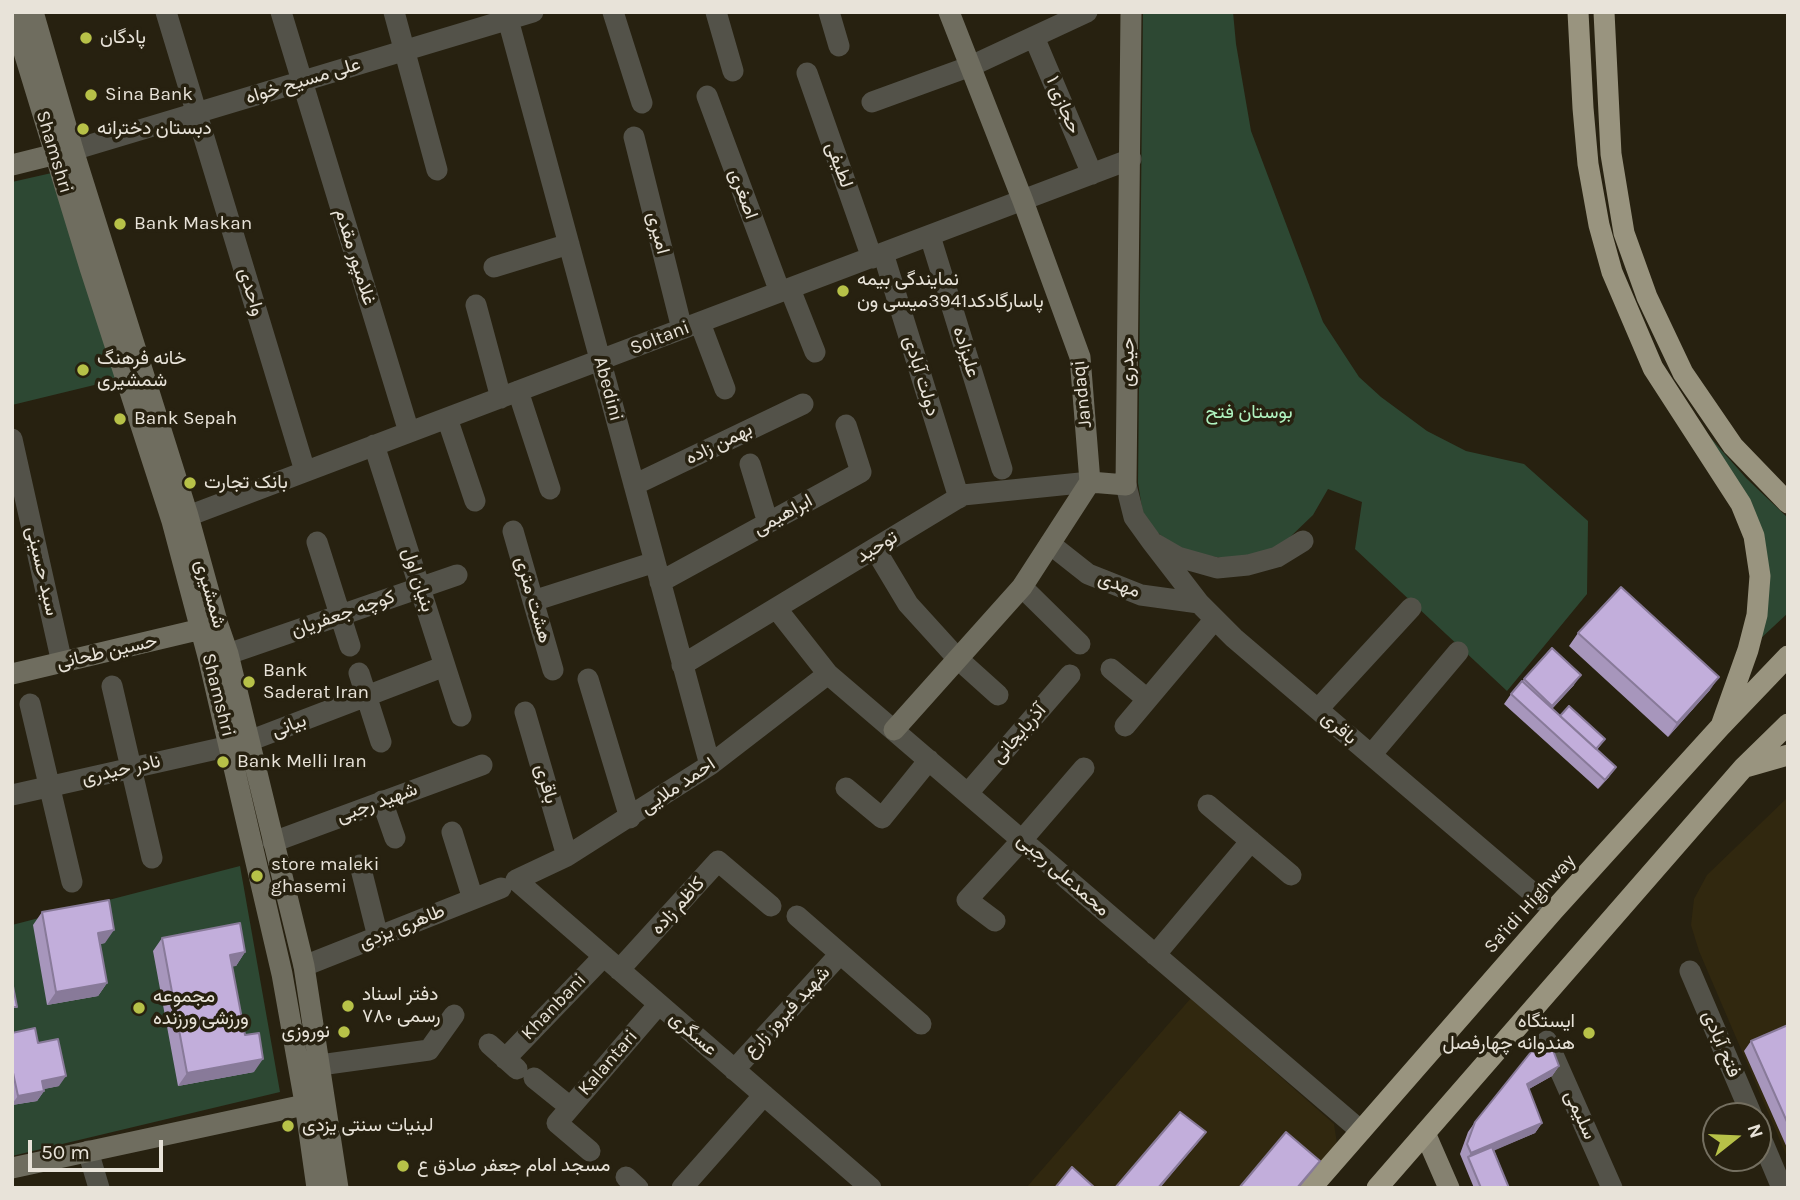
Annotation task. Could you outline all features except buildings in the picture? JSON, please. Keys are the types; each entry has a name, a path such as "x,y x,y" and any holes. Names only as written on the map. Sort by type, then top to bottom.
{"highway":[{"path":"1578,12 1588,164 1599,225 1612,272 1653,369 1741,505 1754,536 1760,576 1757,615 1748,650 1721,726"},
{"path":"1604,12 1611,154 1624,233 1647,297 1683,373 1733,446 1788,503"},
{"name":"Sa'idi Highway","path":"1311,1188 1553,911 1788,656"},
{"path":"1377,1188 1744,768 1788,724"},
{"path":"1744,768 1788,755"}],"main road":[{"path":"1425,1133 1449,1188"}],"street":[{"path":"33,12 64,152 180,518"},
{"name":"واحدی","path":"166,12 305,471"},
{"name":"غلامپور مقدم","path":"281,12 409,432"},
{"path":"394,12 437,170"},
{"name":"علی مسیح خواه","path":"64,152 405,51 507,16 533,12"},
{"path":"613,12 642,103"},
{"path":"716,12 733,71"},
{"path":"829,12 839,46"},
{"name":"Jandaqi","path":"948,12 1023,201 1080,357 1090,482"},
{"path":"872,102 971,66 1087,12"},
{"name":"حیدری","path":"1131,12 1126,485 1134,517 1152,542 1178,557 1217,568 1248,565 1277,557 1303,541"},
{"name":"Shamshri","path":"12,13 64,152"},
{"name":"Abedini","path":"507,16 710,765"},
{"name":"حجازی ۱","path":"1034,37 1092,174"},
{"name":"لطیفی","path":"807,73 878,256"},
{"name":"اصغری","path":"707,96 785,291 814,352"},
{"name":"امیری","path":"634,136 691,326 725,389"},
{"path":"12,164 64,152"},
{"name":"Soltani","path":"180,518 1131,159"},
{"name":"علیزاده","path":"930,236 1002,468"},
{"path":"494,267 569,244"},
{"name":"دولت آبادی","path":"878,256 959,498"},
{"path":"476,305 509,394 550,489"},
{"name":"بهمن زاده","path":"634,485 803,404"},
{"path":"447,418 475,501"},
{"name":"ابراهیمی","path":"533,601 657,572 768,523 861,472 846,425"},
{"name":"سید حسینی","path":"12,439 62,663"},
{"name":"بنیان اول","path":"374,445 461,716"},
{"path":"750,464 768,523"},
{"path":"894,730 1023,587 1090,482 1126,485"},
{"name":"توحید","path":"682,664 963,495 1090,482"},
{"name":"Shamshri","path":"180,518 219,657"},
{"name":"هشت متری","path":"513,531 554,670"},
{"path":"317,542 350,646"},
{"name":"باقری","path":"1152,542 1199,603 1234,638 1541,900"},
{"name":"مهدی","path":"1050,544 1088,574 1120,587 1141,595 1199,603"},
{"path":"875,549 908,604 958,659 998,695"},
{"name":"کوچه جعفریان","path":"219,657 457,575"},
{"path":"1023,587 1080,644"},
{"name":"محمدعلی رجبی","path":"776,608 828,674 1361,1131"},
{"path":"1318,709 1411,608"},
{"path":"1125,726 1215,619"},
{"name":"حسین طحانی","path":"12,674 209,627"},
{"path":"1371,755 1458,652"},
{"name":"شمشیری","path":"219,657 263,845 304,966 320,1065 315,1102 338,1188"},
{"name":"بیانی","path":"240,744 445,666"},
{"path":"1111,669 1147,699"},
{"path":"359,673 381,742"},
{"name":"احمد ملایی","path":"508,884 567,856 630,818 710,765 828,674"},
{"name":"آذربایجانی","path":"968,793 1070,675"},
{"path":"588,679 630,818"},
{"path":"112,686 152,858"},
{"path":"30,704 72,882"},
{"name":"باقری","path":"524,712 567,856"},
{"name":"نادر حیدری","path":"12,795 240,744"},
{"path":"846,788 882,818 929,760"},
{"name":"شهید رجبی","path":"263,845 482,765"},
{"path":"995,921 967,900 1023,841 1084,768"},
{"path":"382,801 395,838"},
{"path":"1208,806 1291,875"},
{"path":"452,832 473,899"},
{"path":"1155,955 1251,841"},
{"path":"263,845 299,1068 315,1102 317,1188"},
{"name":"کاظم زاده","path":"611,963 718,861 771,906"},
{"path":"360,865 378,937"},
{"name":"طاهری یزدی","path":"304,966 508,884"},
{"name":"عسگری","path":"508,884 611,963 870,1188"},
{"name":"شهید فیروز زارع","path":"797,916 921,1024"},
{"name":"شهید فیروز زارع","path":"734,1069 840,954"},
{"name":"Khanbani","path":"519,1068 611,963"},
{"path":"282,974 304,966"},
{"name":"فتح آبادی","path":"1690,971 1746,1102"},
{"name":"Kalantari","path":"564,1115 659,1004"},
{"path":"299,1068 429,1049 454,1016"},
{"name":"سلیمی","path":"1547,1041 1612,1188"},
{"path":"489,1044 519,1068 564,1115 590,1151"},
{"path":"682,1188 764,1096"},
{"path":"12,1168 315,1102"},
{"path":"88,1151 99,1188"},
{"path":"1772,1162 1783,1188"}],"shaded area":[{"path":"1788,797 1788,1159 1772,1122 1772,1102 1764,1102 1699,951 1691,925 1694,899 1707,875"},
{"path":"1191,998 1334,1124 1337,1144 1299,1188 1026,1188"}],"green space":[{"name":"بوستان فتح","path":"1143,12 1233,12 1251,131 1323,322 1359,377 1427,431 1466,451 1524,464 1588,521 1587,594 1507,691 1355,549 1362,502 1328,489 1313,515 1288,539 1267,553 1233,559 1177,549 1157,532 1143,514 1138,483"},
{"path":"56,172 119,379 12,405 12,182"},
{"path":"1702,428 1746,478 1788,518 1788,613 1759,640 1768,598"},
{"name":"مجموعه ورزشی ورزنده","path":"240,866 280,1092 12,1156 12,925"}],"place":[{"name":"پادگان","path":"86,38"},
{"name":"Sina Bank","path":"91,95"},
{"name":"دبستان دخترانه","path":"83,129"},
{"name":"Bank Maskan","path":"120,224"},
{"name":"نمایندگی بیمه پاسارگادکد3941میسی ون","path":"843,291"},
{"name":"خانه فرهنگ شمشیری","path":"83,370"},
{"name":"Bank Sepah","path":"120,419"},
{"name":"بانک تجارت","path":"190,483"},
{"name":"Bank Saderat Iran","path":"249,682"},
{"name":"Bank Melli Iran","path":"223,762"},
{"name":"store maleki ghasemi","path":"257,876"},
{"name":"دفتر اسناد رسمی ۷۸۰","path":"348,1006"},
{"name":"مجموعه ورزشی ورزنده","path":"139,1008"},
{"name":"نوروزی","path":"344,1032"},
{"name":"ایستگاه هندوانه چهارفصل","path":"1589,1033"},
{"name":"لبنیات سنتی یزدی","path":"288,1126"},
{"name":"مسجد امام جعفر صادق ع","path":"403,1166"}]}
